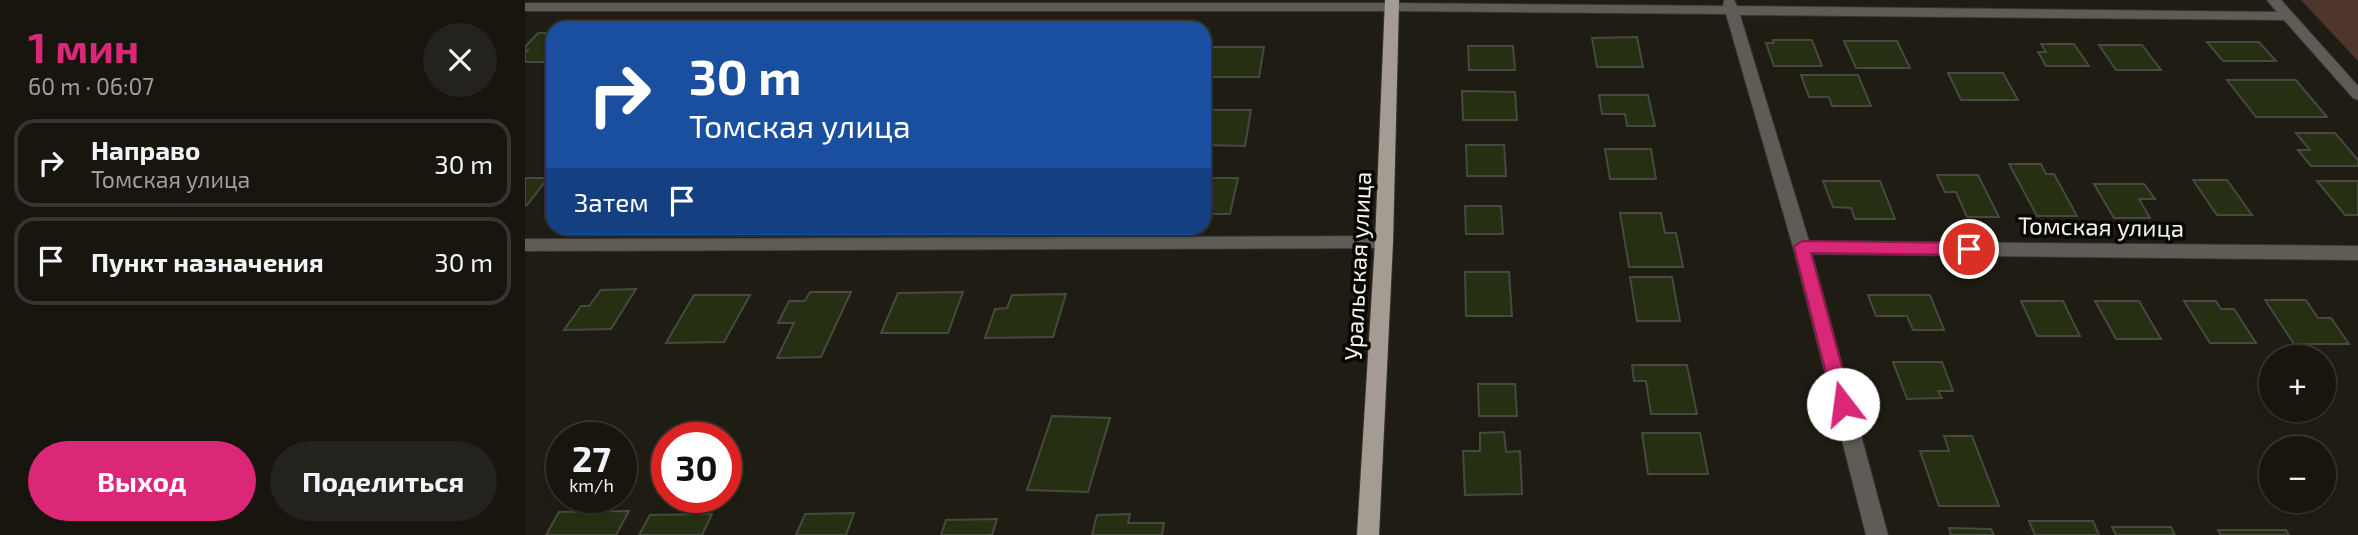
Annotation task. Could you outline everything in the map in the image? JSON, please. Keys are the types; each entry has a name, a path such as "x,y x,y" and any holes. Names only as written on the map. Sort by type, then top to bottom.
{"main road":[{"name":"Уральская улица","path":"1368,535 1384,242 1392,3"}],"street":[{"path":"2274,0 2285,16 2358,95"},
{"path":"525,7 1392,3 1730,5 2285,16"},
{"path":"1730,5 1802,247 1877,535"},
{"path":"525,245 1384,242"},
{"name":"Томская улица","path":"1802,247 2358,253"}],"shaded area":[{"path":"2301,0 2358,0 2358,61"}],"building":[{"path":"538,33 546,33 546,62 525,62 525,53 528,50 525,50"},
{"path":"1637,37 1643,67 1597,67 1592,38"},
{"path":"1773,40 1812,40 1822,66 1774,66 1766,43 1774,43"},
{"path":"1844,41 1897,41 1910,68 1856,68"},
{"path":"2207,42 2259,42 2276,61 2223,61"},
{"path":"2041,44 2074,44 2089,66 2046,66 2038,52 2046,52"},
{"path":"2099,45 2142,45 2161,70 2116,70"},
{"path":"1468,46 1513,46 1515,70 1469,70"},
{"path":"1211,47 1264,47 1259,77 1211,77"},
{"path":"1948,73 2003,73 2018,100 1961,100"},
{"path":"1801,75 1858,75 1871,106 1832,106 1829,97 1809,97"},
{"path":"2227,80 2296,80 2327,117 2256,117"},
{"path":"1462,91 1515,92 1517,120 1463,120"},
{"path":"1599,95 1648,95 1655,126 1627,126 1625,114 1602,114"},
{"path":"1211,110 1251,110 1245,146 1211,145"},
{"path":"2296,133 2335,133 2358,160 2358,166 2311,166 2298,150 2310,150"},
{"path":"1466,145 1504,145 1506,176 1467,176"},
{"path":"1605,149 1651,149 1656,179 1610,179"},
{"path":"2009,164 2041,164 2046,174 2054,174 2077,216 2037,216"},
{"path":"1937,175 1978,175 1999,217 1967,217 1956,192 1945,192"},
{"path":"525,178 546,178 546,181 525,205"},
{"path":"1211,178 1238,178 1230,214 1211,214"},
{"path":"2193,180 2227,180 2252,215 2217,215"},
{"path":"1823,181 1880,181 1895,219 1855,219 1851,208 1833,207"},
{"path":"2317,181 2358,181 2358,215 2345,215"},
{"path":"2094,184 2144,184 2155,199 2139,199 2150,218 2114,218"},
{"path":"1465,206 1501,206 1503,234 1466,234"},
{"path":"1620,213 1661,213 1665,233 1676,233 1683,267 1629,267"},
{"path":"1465,272 1509,272 1512,316 1466,316"},
{"path":"1630,277 1672,277 1680,321 1637,321"},
{"path":"636,289 611,329 564,330 581,306 589,306 601,290"},
{"path":"810,292 851,292 821,357 777,358 794,323 778,323 789,301 805,301"},
{"path":"963,292 948,333 881,333 898,293"},
{"path":"1066,294 1053,337 985,338 995,309 1007,308 1012,295"},
{"path":"694,295 750,295 724,342 666,343"},
{"path":"1868,295 1930,295 1944,330 1913,330 1907,316 1876,316"},
{"path":"2265,300 2306,300 2318,318 2331,318 2349,344 2294,344"},
{"path":"2021,301 2063,301 2080,336 2037,336"},
{"path":"2095,301 2139,301 2161,339 2116,339"},
{"path":"2184,301 2216,301 2221,309 2234,309 2256,343 2210,343"},
{"path":"1893,362 1942,362 1953,391 1938,391 1942,398 1907,399"},
{"path":"1632,365 1687,365 1697,414 1651,414 1646,381 1634,381"},
{"path":"1478,384 1515,384 1517,416 1479,416"},
{"path":"1052,416 1110,418 1088,492 1027,490"},
{"path":"1504,432 1506,452 1520,451 1522,494 1465,495 1463,451 1480,451 1480,433"},
{"path":"1642,433 1700,433 1708,474 1648,474"},
{"path":"1944,436 1972,436 1999,506 1939,506 1920,451 1949,451"},
{"path":"558,513 628,513 616,535 546,535"},
{"path":"854,513 846,535 796,535 805,514"},
{"path":"712,514 702,535 639,535 650,515"},
{"path":"1130,514 1128,523 1164,523 1162,535 1092,535 1097,515"},
{"path":"997,519 992,535 941,535 946,520"},
{"path":"2029,521 2093,521 2099,535 2035,535"},
{"path":"2112,527 2171,527 2175,535 2116,535"},
{"path":"1949,528 1991,529 1994,535 1951,535"},
{"path":"2218,530 2286,530 2289,535 2221,535"}],"route":[{"path":"1843,404 1802,247 1969,249"}]}
